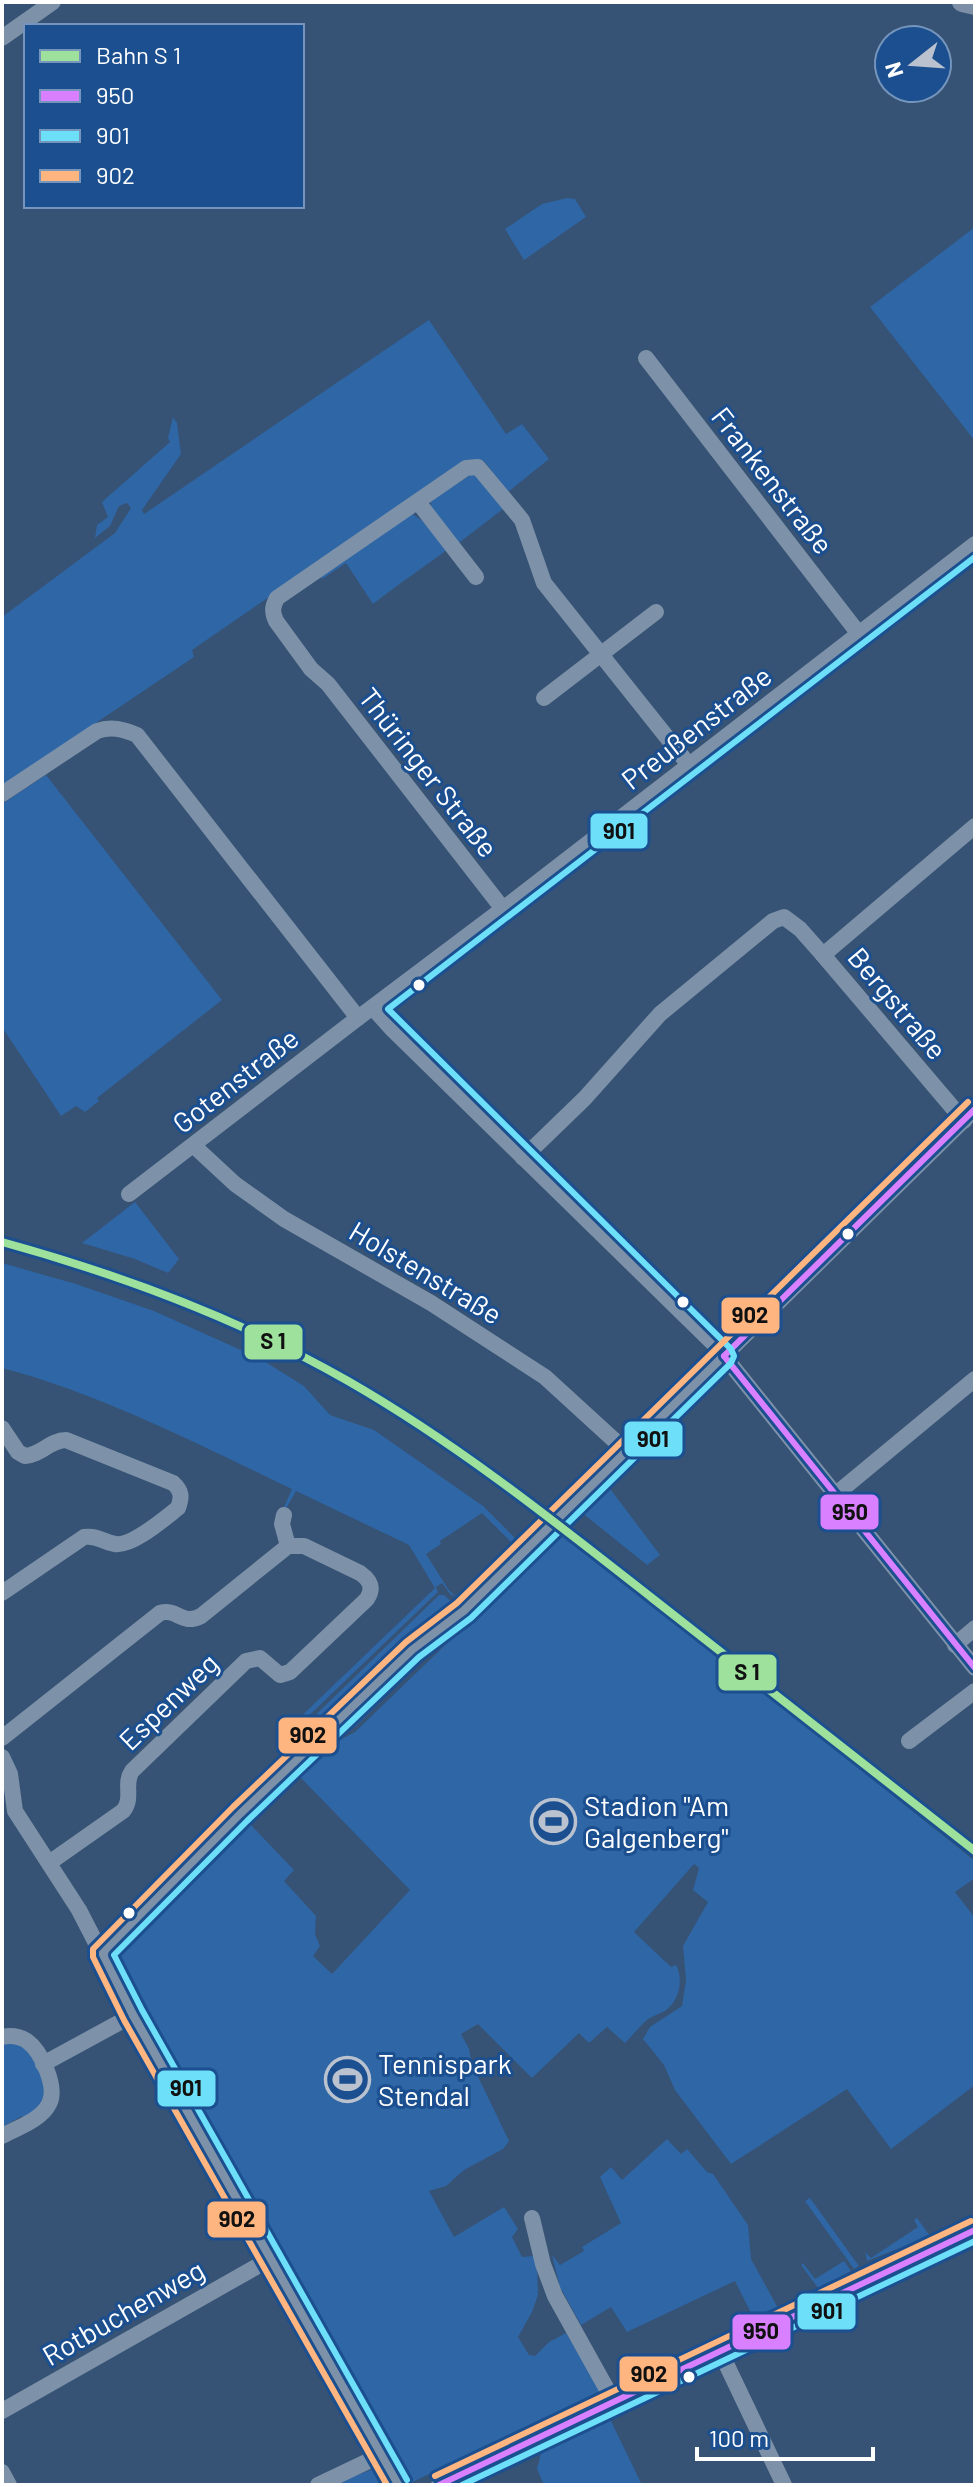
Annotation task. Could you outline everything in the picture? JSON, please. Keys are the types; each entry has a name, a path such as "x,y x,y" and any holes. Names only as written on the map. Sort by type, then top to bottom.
{"main road":[{"path":"962,2 975,5"}],"street":[{"path":"2,38 53,2"},
{"name":"Frankenstraße","path":"646,358 859,634"},
{"path":"476,577 418,502 466,468 478,467 522,520 544,583 689,765"},
{"name":"Thüringer Straße","path":"418,502 277,598 273,613 311,669 328,684 503,909"},
{"name":"Preußenstraße","path":"373,1008 975,544"},
{"path":"544,698 656,612"},
{"path":"2,794 97,731 105,728 124,729 137,735 358,1018"},
{"path":"823,955 975,826"},
{"name":"Bergstraße","path":"102,1953 240,1814 394,1667 464,1611 969,1115 792,921 784,917 773,921 660,1014 585,1098 523,1158"},
{"path":"373,1008 724,1356 975,1668"},
{"name":"Gotenstraße","path":"129,1194 373,1008"},
{"name":"Holstenstraße","path":"194,1146 235,1184 284,1219 431,1303 545,1377 626,1451"},
{"path":"835,1495 975,1379"},
{"path":"2,1428 18,1452 25,1456 35,1455 60,1440 66,1440 173,1483 182,1499 178,1508 130,1542 118,1545 95,1536 84,1537 2,1593"},
{"path":"2,1738 160,1613 170,1611 192,1620 201,1616 288,1546 283,1532 284,1515"},
{"name":"Espenweg","path":"49,1863 123,1811 130,1797 128,1777 132,1771 246,1661 260,1658 280,1675 290,1672 367,1599 370,1585 366,1577 304,1546 288,1546"},
{"path":"955,1645 975,1628"},
{"path":"909,1741 975,1691"},
{"path":"2,1757 10,1774 8,1806 49,1863 102,1953 133,2015 398,2485"},
{"path":"43,2064 133,2015"},
{"path":"2,2037 25,2040 32,2046 53,2087 48,2107 40,2115 2,2136"},
{"path":"532,2218 543,2264 555,2296 614,2402"},
{"path":"439,2485 975,2230"},
{"name":"Rotbuchenweg","path":"2,2411 270,2259"},
{"path":"720,2351 784,2485"},
{"path":"318,2485 381,2455"},
{"path":"2,2472 9,2485"}],"shaded area":[{"path":"575,199 586,217 524,260 505,229 542,204"},
{"path":"975,227 975,441 870,307"},
{"path":"429,320 506,434 522,424 549,459 508,492 484,461 468,460 192,650 194,657 2,786 2,617 115,533 131,508 127,503 119,506 110,526 95,538 97,525 108,517 102,502 170,442 168,438 173,417 177,423 181,454 142,510 144,514"},
{"path":"475,472 503,509 456,542 431,507 431,500"},
{"path":"411,513 421,520 425,518 448,549 373,604 346,563 322,579 320,576"},
{"path":"46,775 222,1000 97,1098 99,1101 85,1112 76,1106 61,1116 2,1027 2,804"},
{"path":"135,1202 179,1259 168,1273 82,1243"},
{"path":"2,1263 154,1311 259,1358 304,1386 330,1415 374,1430 483,1506 518,1541 516,1546 486,1574 490,1564 514,1545 482,1513 440,1541 441,1544 426,1554 455,1596 483,1574 485,1576 465,1595 457,1598 450,1594 442,1583 436,1587 438,1592 297,1727 293,1724 435,1588 409,1545 296,1491 280,1516 292,1489 114,1406 2,1368"},
{"path":"613,1473 617,1477 608,1486 660,1555 647,1565 576,1508"},
{"path":"556,1527 975,1861 975,1878 955,1892 975,1918 975,2085 891,2149 847,2089 731,2164 675,2090 664,2065 643,2039 650,2027 682,2006 686,1980 683,1946 708,1902 693,1890 699,1868 694,1864 634,1932 671,1967 676,1965 680,1977 677,1996 670,2007 647,2020 625,2043 607,2027 589,2043 579,2033 532,2078 478,2024 461,2034 509,2141 503,2149 464,2170 446,2186 429,2191 454,2237 504,2207 518,2229 512,2237 522,2257 534,2256 537,2264 538,2295 518,2337 529,2355 535,2356 549,2342 566,2333 602,2393 406,2485 323,2340 317,2320 304,2303 233,2163 225,2165 221,2161 226,2154 209,2127 201,2124 196,2116 202,2107 197,2100 187,2100 168,2054 146,2014 136,2011 137,1995 122,1975 118,1955 218,1850 292,1783 251,1825 294,1870 284,1881 316,1916 315,1934 320,1946 313,1956 332,1974 410,1890 301,1778 297,1778 329,1748 334,1752 339,1747 336,1742 355,1732 470,1621 469,1614"},
{"path":"439,1595 444,1595 459,1609 444,1621 431,1619 405,1639 315,1728 325,1730 311,1742 300,1730"},
{"path":"465,1618 356,1726 333,1739 418,1653"},
{"path":"2,2042 23,2044 47,2082 45,2104 25,2120 22,2116 2,2127"},
{"path":"667,2139 681,2154 687,2149 707,2172 713,2174 748,2225 751,2259 778,2308 754,2319 735,2281 627,2332 611,2307 581,2325 560,2287 552,2255 560,2265 621,2223 600,2177 611,2167 622,2180"},
{"path":"810,2198 859,2266 854,2269 805,2201"},
{"path":"917,2218 930,2236 867,2261 865,2252 871,2258 918,2227 914,2220"},
{"path":"844,2261 851,2271 818,2288 801,2265 803,2263 815,2279"},
{"path":"610,2419 642,2485 544,2485 537,2469 541,2453"},
{"path":"376,2468 381,2472 385,2485 330,2485"}],"transit line":[{"name":"901","path":"407,2480 114,1955 247,1821 419,1657 471,1618 731,1363 734,1356 731,1349 388,1009 975,557"},
{"name":"902","path":"387,2485 124,2020 93,1957 93,1949 233,1807 406,1642 457,1603 968,1102"},
{"name":"950","path":"724,1356 975,1109"},
{"path":"2,1242 136,1284 223,1318 307,1359 388,1405 541,1512 975,1851"},
{"name":"950","path":"724,1356 975,1668"},
{"name":"902","path":"435,2476 971,2221"},
{"name":"950","path":"439,2485 975,2230"},
{"name":"901","path":"462,2485 975,2241"}],"place":[{"name":"Stadion \"Am Galgenberg\"","path":"553,1821"},
{"name":"Tennispark Stendal","path":"347,2079"}]}
